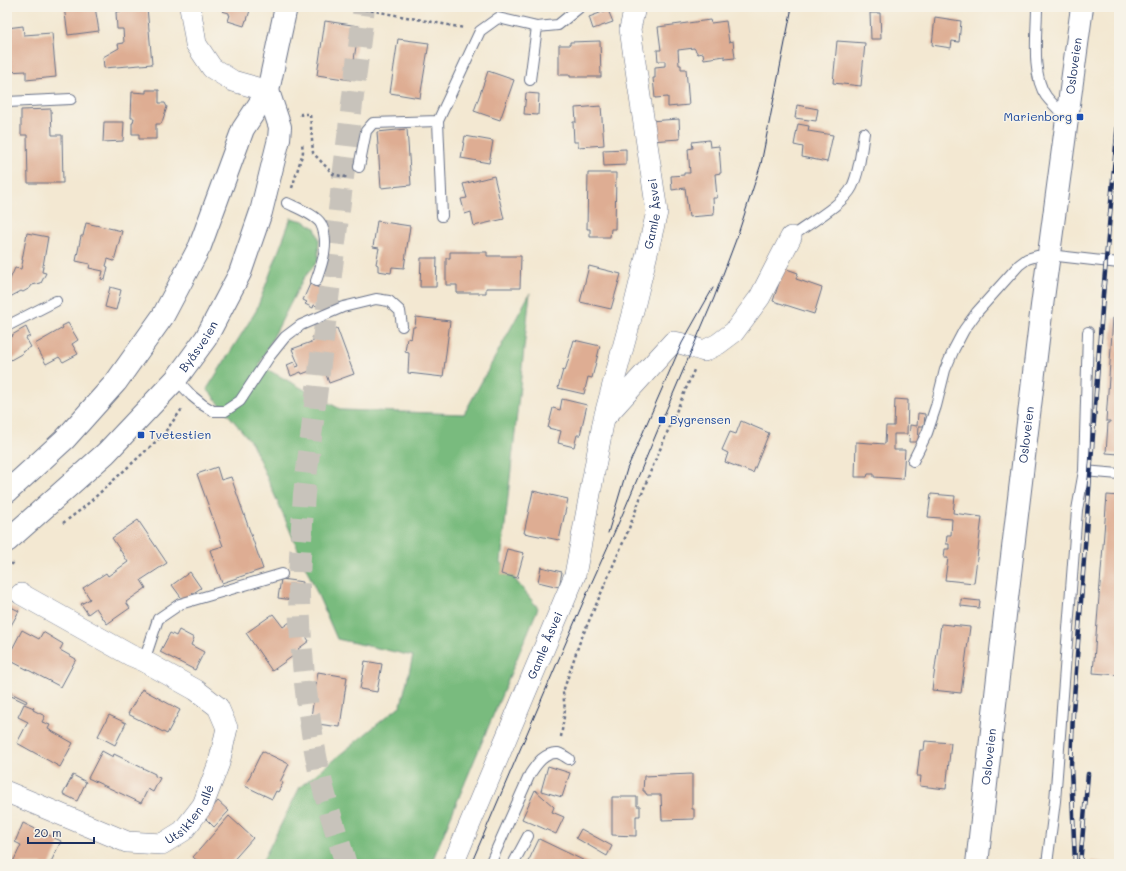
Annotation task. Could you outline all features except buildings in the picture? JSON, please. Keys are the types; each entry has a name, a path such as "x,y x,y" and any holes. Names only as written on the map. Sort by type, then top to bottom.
{"main road":[{"path":"7,492 65,439 116,382 164,316 200,246 243,129 268,91 286,7"},
{"name":"Osloveien","path":"977,864 1005,615 1049,255 1082,7"},
{"name":"Byåsveien","path":"7,541 106,453 176,379 206,338 240,273 261,212 279,139 280,127 268,91"}],"street":[{"path":"190,7 196,44 212,68 233,81 268,91"},
{"name":"Gamle Åsvei","path":"453,864 575,575 604,418 635,304 657,212 630,29 635,7"},
{"path":"604,418 674,342 682,343 704,351 718,344 734,332 760,297 791,237"},
{"name":"Utsikten allé","path":"7,792 127,842 162,844 183,831 203,805 219,763 227,728 218,707 196,690 21,594"}],"lane":[{"path":"442,216 438,121 480,31 498,18 537,27 558,25 580,7"},
{"path":"1037,7 1036,54 1039,81 1045,95 1067,118"},
{"path":"530,80 537,27"},
{"path":"7,102 72,100"},
{"path":"359,167 366,131 373,123 438,121"},
{"path":"791,237 834,207 852,188 861,157 864,133"},
{"path":"287,203 308,213 320,224 325,241 323,261 316,281"},
{"path":"913,461 927,433 946,370 954,349 964,330 977,312 1019,265 1027,259 1049,255 1119,263"},
{"path":"176,379 203,405 213,411 225,411 240,402 269,357 285,337 302,325 343,307 376,299 389,301 400,311 402,326"},
{"path":"7,326 56,301"},
{"path":"1047,864 1055,801 1078,510 1084,471 1088,332"},
{"path":"1084,471 1119,474"},
{"path":"144,661 158,619 180,604 282,574"},
{"path":"490,864 530,774 538,763 546,755 558,753 569,759"},
{"path":"513,864 528,836"}],"path":[{"path":"353,7 480,31"},
{"path":"301,114 310,114 313,153 333,174 345,177 359,167"},
{"path":"558,753 565,710 563,692 579,644 628,531 649,475 695,368"}],"green space":[{"path":"291,218 304,221 315,228 319,239 318,261 303,279 259,365 342,410 464,414 530,293 501,562 538,608 431,864 261,864 300,787 401,705 413,656 337,639 252,443 207,389 256,311"}],"tunnel":[{"path":"346,864 322,784 312,736 302,655 299,581 304,494 364,7"}],"tram line":[{"path":"471,864 623,513 714,298 737,237 761,164 792,7"},
{"path":"608,533 627,469 682,343 713,288"}],"railway":[{"path":"1075,864 1071,767 1073,712 1103,295 1119,111"},
{"path":"1080,864 1088,774"}],"place":[{"name":"Marienborg","path":"1080,117"},
{"name":"Bygrensen","path":"662,420"},
{"name":"Tvetestien","path":"141,435"}]}
